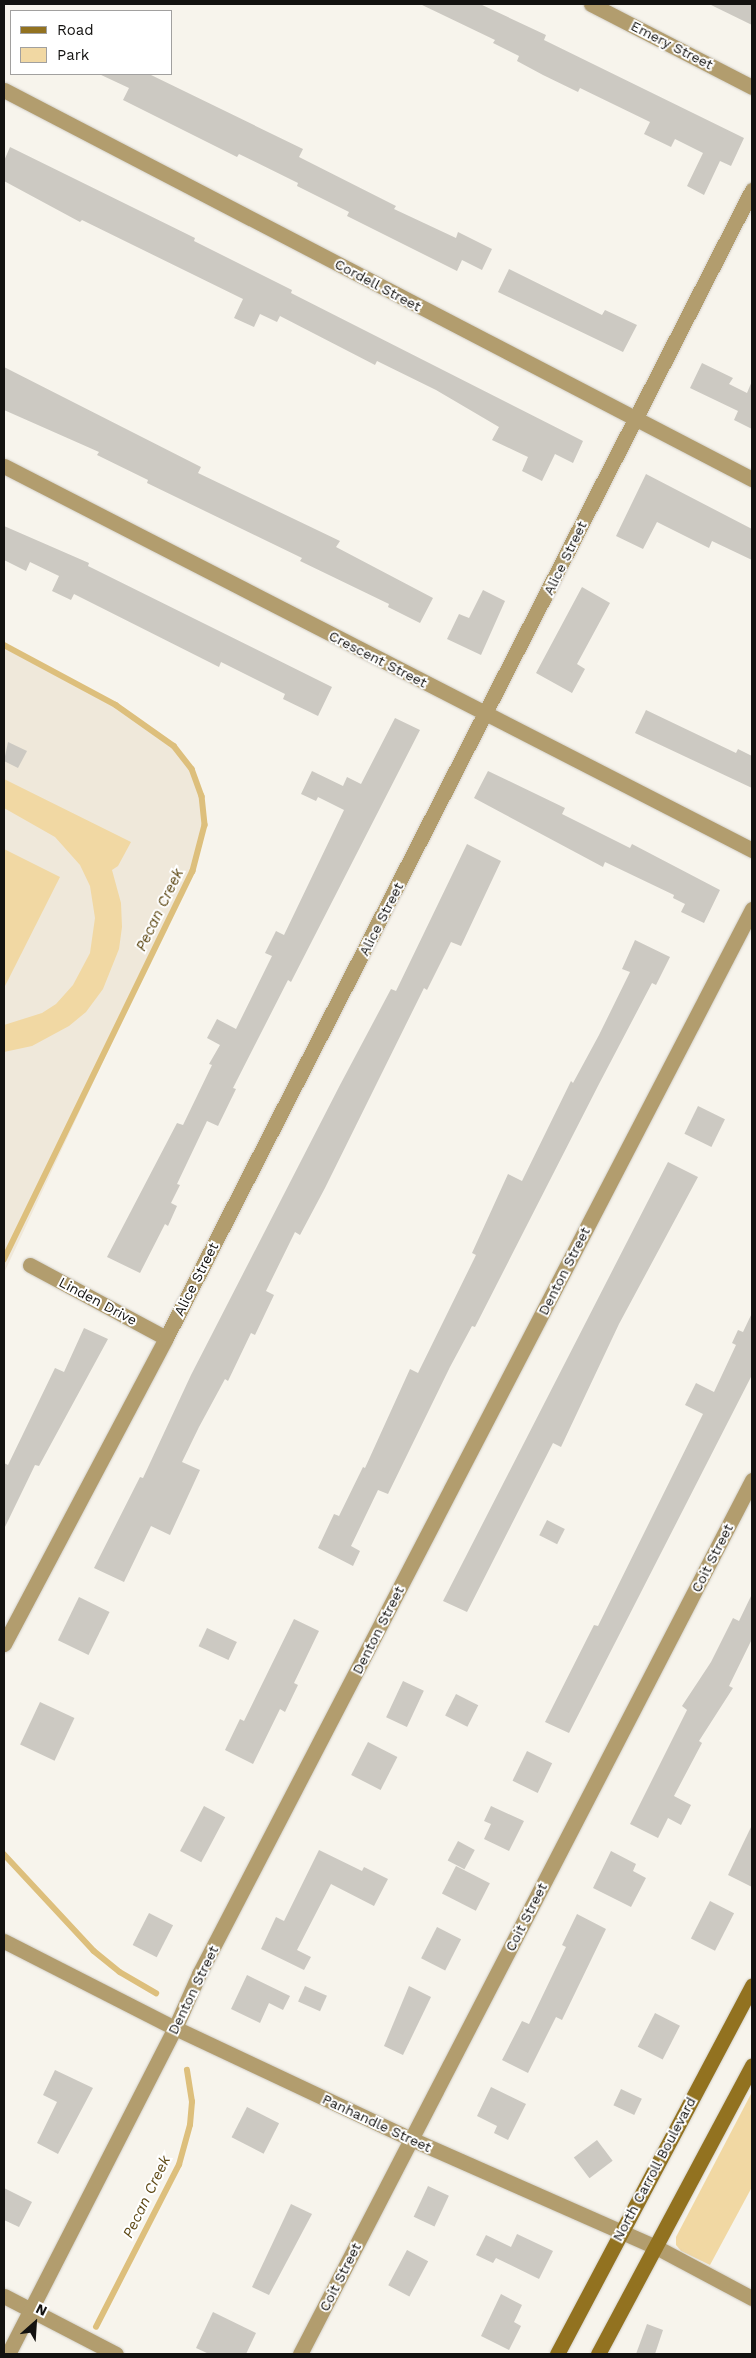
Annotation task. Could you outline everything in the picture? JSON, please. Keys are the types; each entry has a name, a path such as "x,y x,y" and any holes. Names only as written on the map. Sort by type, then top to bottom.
{"main road":[{"name":"North Carroll Boulevard","path":"558,2354 752,1985"},
{"path":"598,2354 752,2064"}],"street":[{"name":"Emery Street","path":"591,4 752,87"},
{"name":"Cordell Street","path":"4,90 752,479"},
{"name":"Alice Street","path":"4,1644 166,1338 486,715 634,419 752,190"},
{"name":"Crescent Street","path":"4,466 752,850"},
{"name":"Denton Street","path":"8,2354 175,2028 199,1974 752,909"},
{"name":"Linden Drive","path":"30,1265 166,1338"},
{"name":"Coit Street","path":"300,2354 752,1480"},
{"name":"Panhandle Street","path":"4,1942 175,2028 411,2140 654,2246 752,2298"},
{"path":"4,2296 116,2354"}],"shaded area":[{"path":"4,646 116,705 156,731 174,746 192,769 205,811 203,842 195,865 4,1273"}],"green space":[{"path":"4,779 131,842 118,866 112,870 121,903 122,927 119,949 103,989 86,1012 69,1026 32,1046 4,1052 4,1025 42,1013 56,1004 73,985 90,953 95,918 90,886 80,865 55,837 4,808"},
{"path":"4,849 60,877 4,988"},
{"path":"752,2092 752,2187 710,2265 681,2251 676,2245 676,2237"}],"building":[{"path":"420,4 480,4 546,35 544,40 744,138 731,166 720,161 704,195 687,186 703,153 675,139 671,147 644,134 650,122 580,88 578,92 543,75 517,61 519,56 493,43 495,40"},
{"path":"709,4 752,4 752,25"},
{"path":"101,75 151,75 303,149 299,157 396,206 394,209 456,238 458,232 492,249 482,270 462,260 457,271 347,216 349,212 297,186 298,183 239,154 237,157 123,100 129,88"},
{"path":"10,147 195,238 194,241 292,290 291,293 583,441 573,463 555,454 542,481 522,471 528,457 492,440 499,427 436,390 377,361 375,365 280,316 277,322 260,314 254,327 234,318 243,299 82,220 80,222 4,181 4,161"},
{"path":"509,269 602,315 605,310 637,325 623,352 498,292"},
{"path":"702,363 733,378 729,384 747,393 752,381 752,429 734,420 738,411 690,388"},
{"path":"4,367 201,467 198,473 340,541 336,547 433,598 420,623 388,607 389,604 300,561 302,558 147,483 148,480 97,455 99,452 4,410"},
{"path":"646,474 752,529 752,560 712,541 709,548 657,522 643,549 616,536"},
{"path":"4,526 89,563 88,566 332,687 318,716 283,699 285,694 221,662 219,667 74,594 71,600 52,591 59,576 30,562 26,571 4,560"},
{"path":"582,587 610,603 577,664 585,669 572,693 536,673"},
{"path":"483,590 505,601 481,655 447,639 459,614 469,618"},
{"path":"646,710 736,753 738,749 752,756 752,788 635,733"},
{"path":"395,718 420,730 291,982 288,980 233,1088 236,1089 218,1126 207,1121 177,1184 180,1185 171,1203 177,1206 168,1226 165,1224 140,1273 107,1257 177,1123 183,1125 212,1065 209,1064 220,1045 207,1038 217,1019 236,1029 272,956 265,953 276,931 284,935 344,810 318,797 316,801 301,794 312,771 343,786 347,777 361,784"},
{"path":"8,742 27,751 18,768 4,761"},
{"path":"488,771 565,808 562,814 630,848 632,844 720,890 704,923 681,912 685,904 673,898 674,895 605,862 603,867 474,798"},
{"path":"467,844 501,861 461,946 451,942 427,990 424,988 325,1188 300,1235 295,1232 266,1291 274,1295 255,1335 251,1333 228,1381 225,1379 199,1427 182,1462 200,1470 170,1535 151,1526 124,1582 94,1568 140,1477 143,1478 191,1375 340,1085 391,989 396,991"},
{"path":"635,940 670,957 656,985 652,983 475,1327 472,1326 450,1367 388,1494 378,1490 351,1546 360,1551 353,1566 318,1548 334,1514 339,1516 363,1467 365,1468 410,1369 418,1373 476,1255 472,1253 508,1174 522,1181 571,1081 573,1083 599,1035 630,972 622,969"},
{"path":"698,1106 725,1119 711,1147 684,1134"},
{"path":"668,1162 698,1177 619,1324 561,1447 553,1443 467,1612 443,1601"},
{"path":"752,1313 752,1375 569,1733 545,1722 594,1625 598,1626 703,1414 685,1405 696,1383 714,1392 736,1345 732,1343 738,1330 743,1332"},
{"path":"84,1328 108,1339 39,1466 35,1465 4,1529 4,1463 8,1465 55,1368 64,1372"},
{"path":"547,1520 565,1529 557,1544 539,1535"},
{"path":"752,1594 752,1639 729,1686 733,1688 699,1741 702,1743 674,1796 691,1805 681,1825 668,1818 658,1838 630,1824 687,1710 682,1706 711,1662 733,1618 739,1621"},
{"path":"79,1597 110,1612 89,1655 58,1640"},
{"path":"294,1619 319,1631 294,1683 298,1685 285,1712 280,1709 253,1764 225,1750 240,1719 244,1721"},
{"path":"207,1628 237,1642 228,1660 199,1646"},
{"path":"403,1681 424,1691 407,1727 386,1717"},
{"path":"456,1694 478,1705 467,1727 445,1715"},
{"path":"40,1702 74,1718 55,1761 20,1745"},
{"path":"368,1742 397,1757 381,1790 351,1775"},
{"path":"527,1751 552,1763 538,1793 513,1781"},
{"path":"204,1806 225,1817 201,1862 180,1851"},
{"path":"491,1806 524,1821 509,1851 484,1839 491,1824 484,1821"},
{"path":"752,1825 752,1887 728,1875"},
{"path":"458,1841 475,1850 464,1869 448,1860"},
{"path":"319,1850 362,1871 364,1867 388,1879 374,1906 331,1884 297,1950 311,1957 304,1970 261,1949 276,1917 284,1921"},
{"path":"611,1851 636,1864 633,1871 646,1878 631,1907 593,1888"},
{"path":"456,1866 490,1883 476,1911 442,1894"},
{"path":"710,1901 734,1913 715,1951 691,1938"},
{"path":"149,1913 173,1925 157,1957 133,1945"},
{"path":"577,1914 606,1929 562,2020 556,2017 528,2073 502,2060 522,2021 529,2024 566,1947 562,1945"},
{"path":"437,1927 461,1939 445,1970 421,1958"},
{"path":"247,1975 290,1996 283,2010 269,2003 260,2023 231,2009"},
{"path":"305,1986 327,1996 320,2011 298,2002"},
{"path":"409,1986 431,1997 403,2055 384,2046"},
{"path":"655,2013 680,2026 663,2060 638,2047"},
{"path":"55,2070 93,2088 58,2154 37,2143 57,2102 43,2095"},
{"path":"491,2087 526,2104 508,2140 494,2133 497,2126 477,2116"},
{"path":"621,2089 642,2099 634,2115 613,2105"},
{"path":"247,2107 279,2123 264,2154 232,2137"},
{"path":"597,2140 613,2161 589,2178 574,2157"},
{"path":"428,2186 449,2196 434,2227 414,2217"},
{"path":"4,2188 32,2202 19,2227 4,2220"},
{"path":"291,2204 312,2214 269,2295 252,2287"},
{"path":"517,2234 553,2251 539,2279 496,2258 493,2263 476,2255 486,2235 511,2247"},
{"path":"407,2250 428,2261 409,2297 388,2285"},
{"path":"501,2294 522,2305 514,2322 521,2326 509,2350 481,2336"},
{"path":"213,2312 256,2333 246,2354 209,2354 196,2348"},
{"path":"647,2324 663,2330 655,2354 636,2354"}],"waterway":[{"name":"Pecan Creek","path":"4,645 116,705 174,746 192,769 202,796 205,825 193,871 4,1260"},
{"name":"Pecan Creek","path":"4,1854 94,1951 120,1972 156,1993"},
{"name":"Pecan Creek","path":"96,2327 179,2165 190,2125 192,2102 187,2070"}]}
